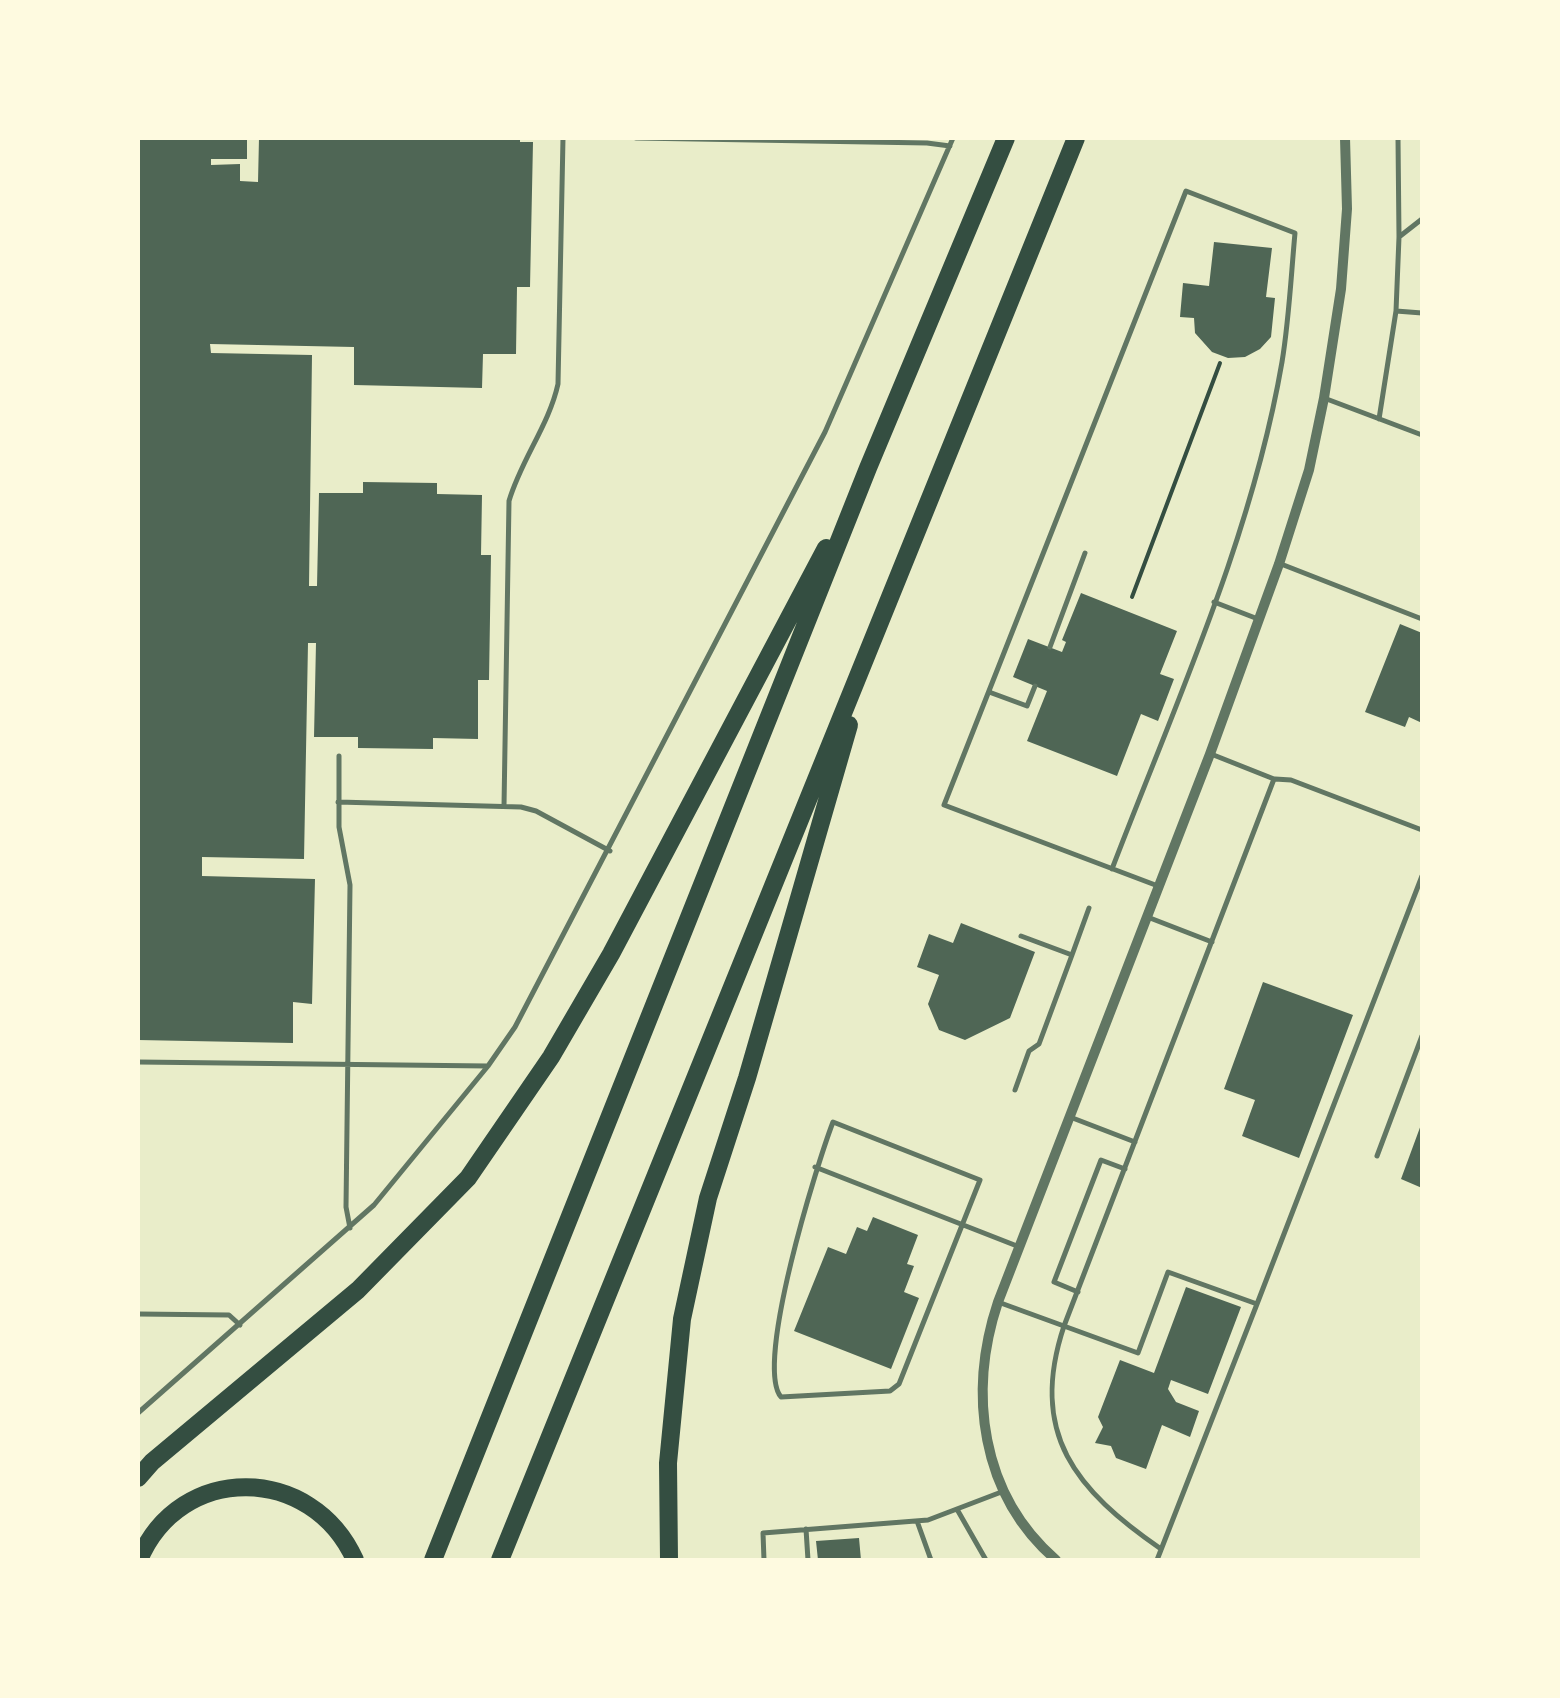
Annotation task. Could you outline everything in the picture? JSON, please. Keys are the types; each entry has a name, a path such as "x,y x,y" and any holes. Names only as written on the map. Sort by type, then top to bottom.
{"highway":[{"path":"433,1560 868,468 1006,138"},
{"path":"500,1560 1076,138"},
{"path":"138,1478 152,1462 358,1290 468,1178 552,1058 611,954 868,468"},
{"path":"669,1560 668,1464 682,1319 708,1198 747,1078 876,630"},
{"path":"139,1560 148,1540 174,1511 208,1492 244,1486 282,1491 316,1508 342,1536 355,1560"}],"street":[{"path":"1056,1560 1022,1523 991,1459 981,1410 983,1354 998,1302 1210,754 1280,564 1309,470 1341,289 1345,138"}],"lane":[{"path":"504,806 509,501 517,475 554,404 558,384 563,138"},
{"path":"636,138 927,142 950,146"},
{"path":"138,1413 374,1205 516,1027 825,432 953,138"},
{"path":"1378,419 1396,310 1398,138"},
{"path":"1112,869 1214,602 1257,468 1282,362 1295,233 1186,192 944,804 1112,869 1158,886"},
{"path":"1399,237 1422,218"},
{"path":"1396,310 1422,313"},
{"path":"1324,398 1422,435"},
{"path":"1050,647 1086,552"},
{"path":"1280,564 1422,619"},
{"path":"1214,602 1259,620"},
{"path":"988,692 1027,706 1035,686"},
{"path":"1210,754 1422,830"},
{"path":"339,756 339,827 350,885 346,1207 350,1228"},
{"path":"1161,1549 1114,1516 1086,1487 1066,1458 1053,1418 1053,1380 1064,1326 1274,779"},
{"path":"338,802 504,806 536,811 610,850"},
{"path":"1157,1560 1422,876"},
{"path":"1015,1090 1028,1051 1038,1044 1090,908"},
{"path":"1146,916 1212,942"},
{"path":"1021,936 1072,954"},
{"path":"1377,1156 1422,1036"},
{"path":"138,1062 488,1066"},
{"path":"1070,1117 1135,1142"},
{"path":"833,1122 980,1180 962,1225 900,1384 890,1391 781,1397 772,1380 774,1352 816,1168 833,1122"},
{"path":"1078,1292 1054,1282 1101,1160 1125,1169"},
{"path":"816,1168 1020,1246"},
{"path":"998,1302 1138,1353 1168,1272 1257,1304"},
{"path":"138,1314 229,1315 240,1325"},
{"path":"764,1560 762,1533 916,1521 958,1511 1004,1492"},
{"path":"958,1511 986,1560"},
{"path":"916,1521 930,1560"},
{"path":"806,1530 808,1560"}],"path":[{"path":"1132,597 1220,363"}],"building":[{"path":"138,138 247,138 247,159 211,159 211,165 240,164 240,181 258,182 259,138 520,138 520,142 533,142 530,287 517,287 516,354 483,354 482,388 354,385 354,347 210,344 211,353 312,355 309,586 317,586 319,493 363,493 363,482 437,483 437,494 482,495 481,555 491,555 489,680 478,680 478,739 433,738 433,749 358,748 358,737 314,737 316,643 308,643 304,859 202,857 202,876 315,879 312,1004 293,1002 293,1043 138,1040"},
{"path":"1214,242 1272,248 1266,297 1275,298 1271,337 1245,357 1228,358 1212,352 1195,333 1194,318 1180,317 1183,283 1209,286"},
{"path":"1081,593 1177,631 1160,674 1174,679 1158,721 1141,714 1117,776 1027,741 1047,691 1013,677 1028,639 1062,652 1066,642 1062,640"},
{"path":"1400,624 1422,633 1422,723 1409,717 1405,727 1365,712"},
{"path":"961,923 1035,952 1010,1018 965,1040 939,1030 928,1004 939,975 917,967 929,934 953,943"},
{"path":"1263,982 1353,1015 1299,1158 1242,1136 1255,1100 1224,1089"},
{"path":"1422,1122 1422,1188 1401,1179"},
{"path":"873,1217 918,1235 907,1264 914,1266 904,1292 919,1298 891,1369 794,1331 828,1247 846,1254 857,1227 867,1231"},
{"path":"1186,1287 1241,1307 1208,1394 1171,1380 1168,1389 1176,1402 1199,1411 1190,1437 1162,1425 1146,1469 1116,1458 1111,1446 1095,1443 1103,1427 1098,1417 1120,1360 1154,1373"},
{"path":"859,1538 861,1560 818,1560 816,1541"}]}
